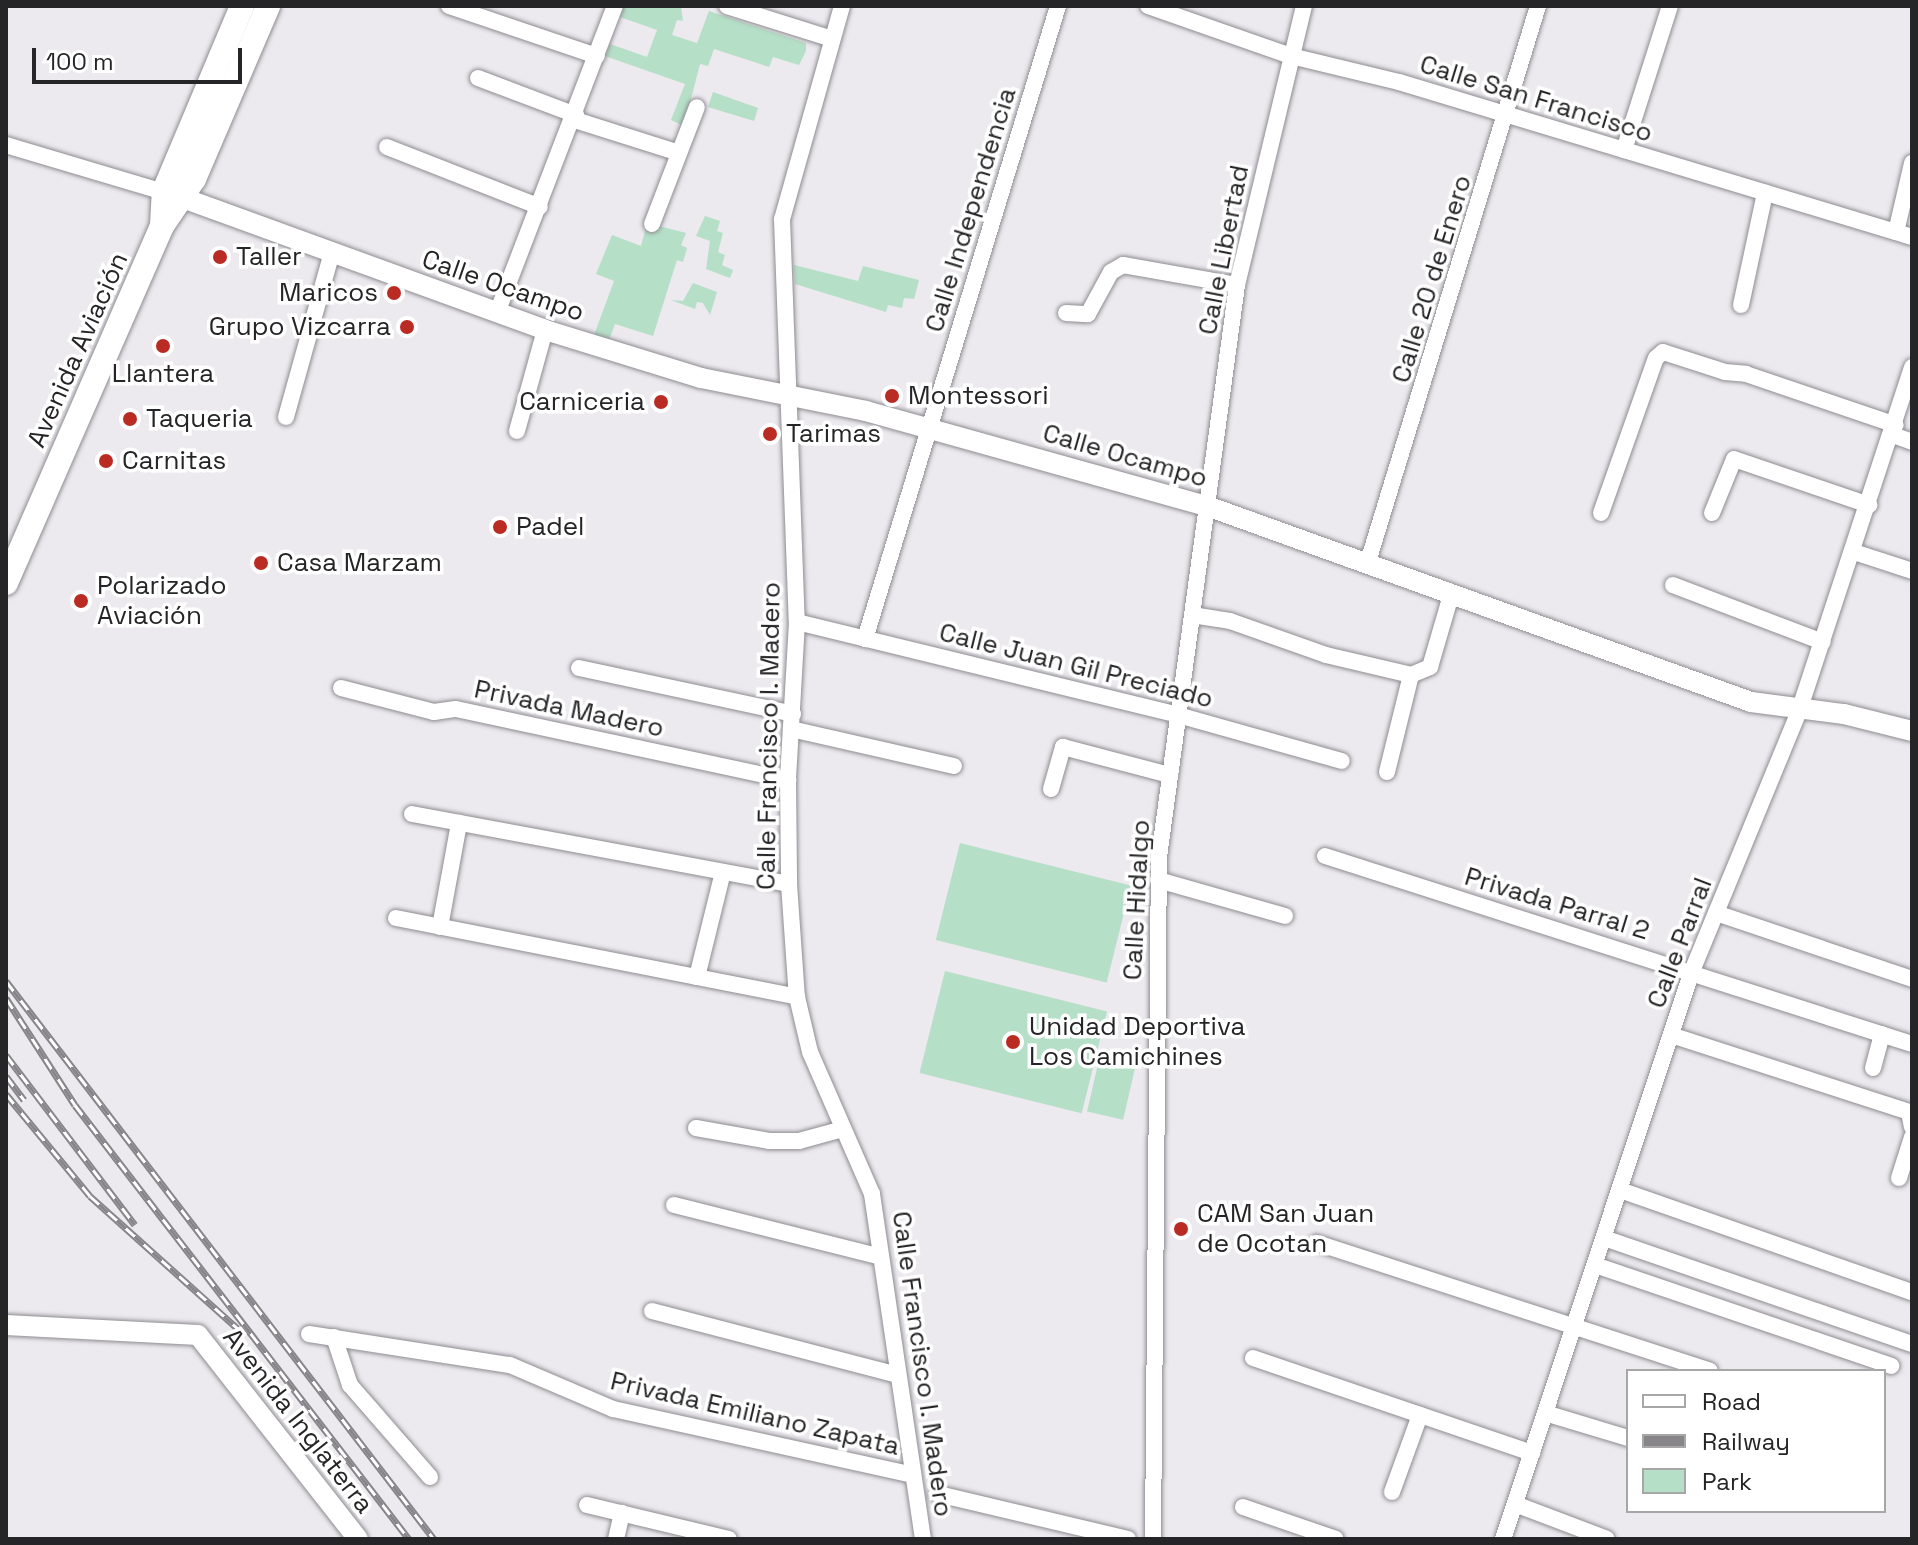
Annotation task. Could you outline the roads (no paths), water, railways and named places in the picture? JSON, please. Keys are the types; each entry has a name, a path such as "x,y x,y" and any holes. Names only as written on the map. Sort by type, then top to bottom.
{"main road":[{"name":"Avenida Aviación","path":"6,583 162,226 242,6"},
{"name":"Avenida Aviación","path":"173,195 268,6"}],"street":[{"path":"449,6 597,56"},
{"path":"497,313 576,118 614,6"},
{"path":"727,6 832,39"},
{"name":"Calle Francisco I. Madero","path":"842,6 782,219 792,396 797,622 788,780 789,884 797,997 810,1052 872,1194 923,1539"},
{"name":"Calle Independencia","path":"865,639 1058,6"},
{"name":"Calle San Francisco","path":"1148,6 1291,56 1508,115 1904,234"},
{"name":"Calle Libertad","path":"1207,506 1237,285 1304,6"},
{"name":"Calle 20 de Enero","path":"1367,565 1508,115 1538,6"},
{"path":"1624,150 1670,6"},
{"path":"478,78 576,118 679,153"},
{"path":"652,224 697,107"},
{"path":"6,145 173,195"},
{"path":"387,147 540,207"},
{"path":"1904,234 1912,163"},
{"path":"1741,305 1765,193"},
{"name":"Calle Ocampo","path":"173,195 545,330 701,378 929,429 1207,506 1751,702 1799,711 1844,714 1912,731"},
{"path":"286,417 332,252"},
{"path":"1066,313 1088,314 1111,272 1123,265 1237,285"},
{"path":"517,431 545,330"},
{"path":"1601,513 1656,358 1663,352 1725,372 1746,374 1894,430 1912,442"},
{"name":"Calle Parral","path":"1503,1539 1692,971 1799,711 1854,552 1912,367"},
{"path":"1712,513 1734,459 1869,505"},
{"name":"Calle Hidalgo","path":"1153,1539 1158,880 1207,506"},
{"path":"1854,552 1912,571"},
{"path":"1673,585 1823,642"},
{"path":"1192,615 1230,621 1326,655 1411,675 1430,667 1451,595"},
{"name":"Calle Juan Gil Preciado","path":"797,622 1178,715 1342,761"},
{"path":"579,668 954,766"},
{"path":"1387,772 1411,675"},
{"name":"Privada Madero","path":"341,688 434,712 456,709 788,780"},
{"path":"1051,789 1059,750 1071,748 1170,775"},
{"path":"412,814 789,884"},
{"path":"440,927 459,823"},
{"name":"Privada Parral 2","path":"1325,856 1692,971 1912,1044"},
{"path":"697,977 723,872"},
{"path":"1158,880 1285,916"},
{"path":"1716,913 1912,979"},
{"path":"396,918 797,997"},
{"path":"1873,1068 1882,1034"},
{"path":"1671,1035 1909,1112 1912,1127"},
{"path":"696,1128 769,1141 799,1141 843,1129"},
{"path":"1899,1178 1912,1137"},
{"path":"1620,1190 1912,1292"},
{"path":"674,1205 881,1257"},
{"path":"1604,1238 1912,1344"},
{"path":"1317,1243 1704,1369"},
{"path":"1595,1265 1891,1366"},
{"path":"652,1311 897,1375"},
{"name":"Avenida Inglaterra","path":"6,1325 198,1335 358,1539"},
{"name":"Privada Emiliano Zapata","path":"309,1334 510,1365 613,1409 912,1475"},
{"path":"334,1337 350,1385 430,1477"},
{"path":"1253,1358 1532,1453"},
{"path":"1545,1413 1626,1437"},
{"path":"1392,1492 1420,1415"},
{"path":"938,1494 1128,1539"},
{"path":"1515,1504 1607,1539"},
{"path":"587,1505 622,1513 667,1532 729,1539"},
{"path":"1243,1507 1336,1539"},
{"path":"616,1539 622,1513"}],"railway":[{"path":"6,981 434,1539"},
{"path":"6,998 75,1105 409,1539"},
{"path":"6,1055 135,1225"},
{"path":"6,1076 24,1100"},
{"path":"6,1094 90,1196 237,1328"}],"place":[{"name":"Taller","path":"220,257"},
{"name":"Maricos","path":"394,293"},
{"name":"Grupo Vizcarra","path":"407,327"},
{"name":"Llantera","path":"163,346"},
{"name":"Montessori","path":"892,396"},
{"name":"Carniceria","path":"661,402"},
{"name":"Taqueria","path":"130,419"},
{"name":"Tarimas","path":"770,434"},
{"name":"Carnitas","path":"106,461"},
{"name":"Padel","path":"500,527"},
{"name":"Casa Marzam","path":"261,563"},
{"name":"Polarizado Aviación","path":"81,601"},
{"name":"Unidad Deportiva Los Camichines","path":"1013,1042"},
{"name":"CAM San Juan de Ocotan","path":"1181,1229"}]}
